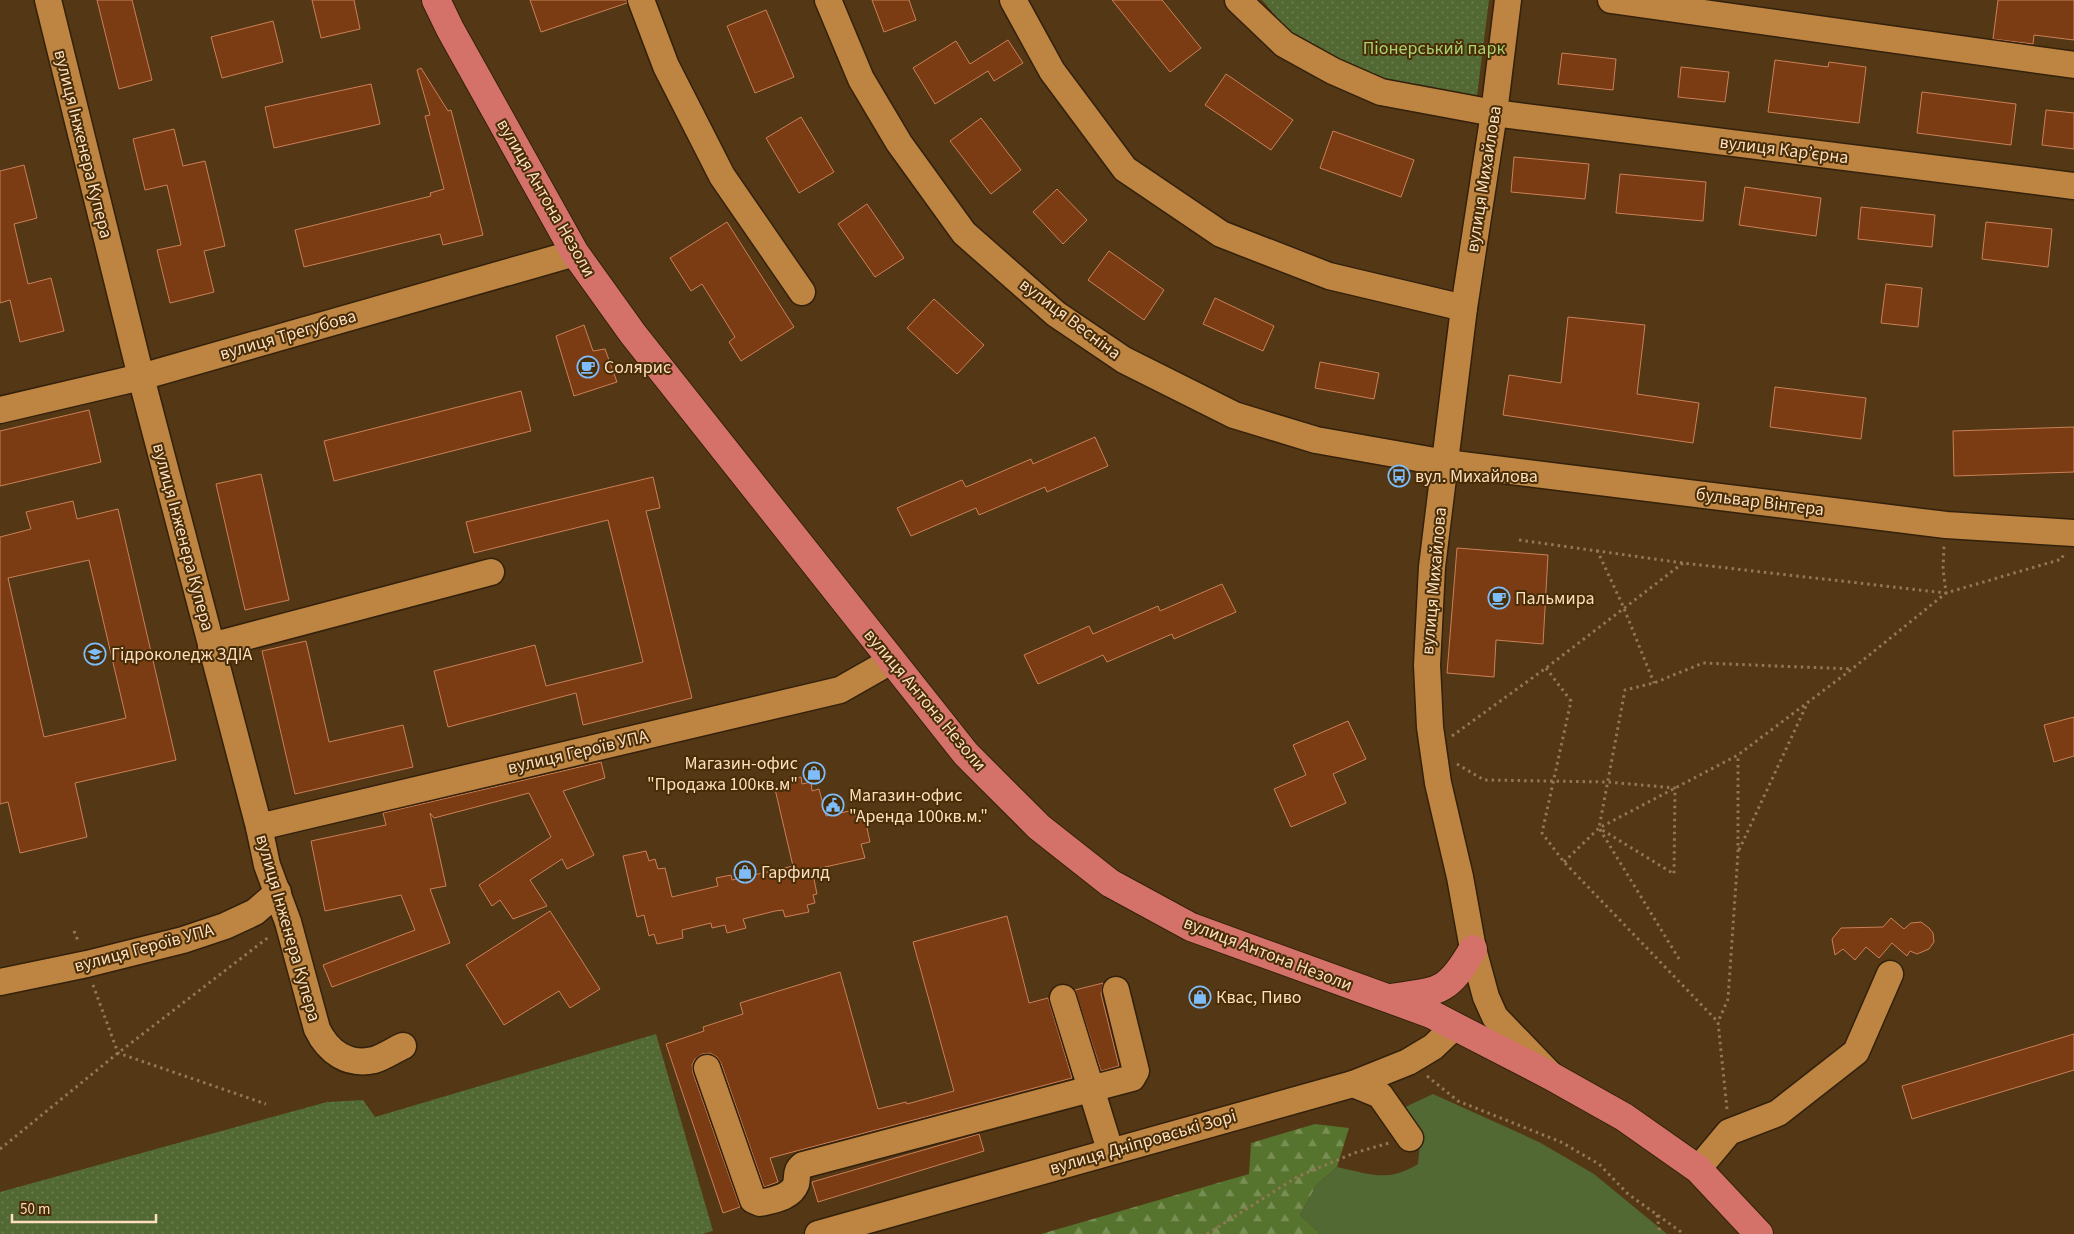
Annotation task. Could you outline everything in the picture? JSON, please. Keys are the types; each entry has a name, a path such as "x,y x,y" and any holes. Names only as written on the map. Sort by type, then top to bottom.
{"main road":[{"name":"вулиця Антона Незоли","path":"436,0 450,29 575,253 633,334 966,754 1039,827 1110,883 1191,927 1389,998 1455,1026 1624,1117 1698,1169 1759,1234"},
{"path":"1389,998 1442,988 1459,972 1472,949"}],"street":[{"name":"вулиця Інженера Купера","path":"48,0 141,377 259,827 267,865 288,922 317,1029 325,1045 352,1060 376,1060 403,1046"},
{"path":"641,0 666,66 722,176 802,292"},
{"name":"вулиця Весніна","path":"828,0 861,79 898,144 964,233 1056,314 1124,360 1234,415 1316,440 1446,463"},
{"path":"1013,0 1052,71 1125,169 1221,234 1329,276 1464,308"},
{"name":"вулиця Кар’єрна","path":"1238,0 1284,44 1332,71 1382,92 1494,113 2074,186"},
{"name":"вулиця Михайлова","path":"1508,0 1494,113 1464,308 1432,567 1427,665 1430,727 1438,783 1460,877 1472,949 1486,997 1495,1016 1551,1076"},
{"path":"1611,0 2074,64"},
{"name":"вулиця Трегубова","path":"0,410 141,377 575,253"},
{"name":"бульвар Вінтера","path":"1446,463 1946,525 2072,533"},
{"path":"212,646 491,572"},
{"name":"вулиця Героїв УПА","path":"259,827 840,690 891,661"},
{"name":"вулиця Героїв УПА","path":"0,982 87,964 183,940 225,926 255,912 278,892"},
{"path":"1698,1169 1729,1132 1778,1114 1856,1052 1890,974"},
{"path":"707,1068 753,1200 758,1204 791,1191 796,1183 797,1171 803,1165 1132,1078 1136,1071 1116,990"},
{"path":"1063,998 1110,1150"},
{"name":"вулиця Дніпровські Зорі","path":"818,1234 1110,1150 1353,1084 1408,1062 1433,1047 1455,1026"},
{"path":"1353,1084 1380,1095 1410,1138"}],"path":[{"path":"1946,525 1943,569 1946,593"},
{"path":"1564,862 1599,828 1738,755 1852,669 1946,593 2062,559 2072,533"},
{"path":"1519,540 1683,563 1946,593"},
{"path":"1597,550 1623,606 1654,682"},
{"path":"1446,741 1546,668 1623,606 1683,563"},
{"path":"1679,959 1599,828 1625,690 1654,682 1703,663 1852,669"},
{"path":"1546,668 1571,701 1542,833 1564,862 1718,1022"},
{"path":"1738,853 1808,702"},
{"path":"1729,1132 1718,1022 1728,999 1738,853 1738,755"},
{"path":"1452,761 1484,780 1608,782 1675,788"},
{"path":"1599,828 1674,874 1675,788"},
{"path":"0,1149 118,1053 288,922"},
{"path":"74,931 118,1053 266,1104"},
{"path":"1408,1062 1458,1101 1560,1142 1599,1164 1628,1194 1684,1234"},
{"path":"1207,1234 1297,1177 1354,1153 1410,1138"},
{"path":"1657,1215 1660,1234"}],"green space":[{"name":"Піонерський парк","path":"1262,0 1489,0 1476,104 1390,88 1293,36"},
{"path":"656,1034 713,1231 702,1234 0,1234 0,1192 327,1102 363,1100 375,1117"},
{"path":"1433,1094 1539,1142 1594,1174 1667,1234 1320,1234 1300,1215 1317,1184 1337,1167 1369,1174 1388,1175 1407,1170 1418,1164 1420,1142 1386,1116"},
{"path":"1315,1124 1349,1128 1337,1167 1317,1184 1300,1215 1320,1234 1041,1234 1249,1174 1251,1143"}],"building":[{"path":"97,0 132,0 152,80 119,89"},
{"path":"312,0 354,0 360,29 321,38"},
{"path":"530,0 626,0 627,3 541,32"},
{"path":"872,0 909,0 916,20 884,32"},
{"path":"1112,0 1162,0 1201,48 1170,72"},
{"path":"1998,0 2074,0 2074,40 2034,35 2033,44 1993,39"},
{"path":"766,10 794,77 755,93 727,26"},
{"path":"273,21 283,62 222,78 211,37"},
{"path":"1008,40 1023,63 994,81 988,71 935,104 913,68 956,41 970,64"},
{"path":"1562,53 1616,59 1613,90 1558,84"},
{"path":"1775,60 1828,67 1829,62 1866,67 1859,123 1768,112"},
{"path":"1681,67 1729,72 1725,102 1678,97"},
{"path":"421,68 448,111 451,110 483,235 443,245 440,234 304,267 295,230 431,196 430,193 444,189 425,116 430,115 417,70"},
{"path":"1226,74 1293,120 1271,150 1205,105"},
{"path":"371,84 380,124 274,148 265,107"},
{"path":"1922,92 2016,104 2011,145 1917,133"},
{"path":"2046,110 2074,113 2074,149 2042,145"},
{"path":"801,117 834,172 799,193 766,138"},
{"path":"981,118 1021,170 991,194 950,141"},
{"path":"174,129 183,166 205,161 225,246 204,251 214,292 170,303 157,250 181,245 167,185 145,190 133,139"},
{"path":"1333,131 1414,160 1401,197 1320,168"},
{"path":"1514,157 1589,164 1585,199 1511,192"},
{"path":"24,165 37,218 14,224 28,284 51,278 64,331 20,342 10,300 0,303 0,171"},
{"path":"1620,174 1706,182 1703,221 1616,213"},
{"path":"1745,187 1821,198 1816,236 1739,225"},
{"path":"1057,189 1087,220 1063,244 1033,212"},
{"path":"867,204 904,258 875,277 838,224"},
{"path":"1861,207 1935,215 1932,247 1858,239"},
{"path":"727,222 794,327 741,361 729,342 735,337 702,284 691,291 670,258"},
{"path":"1986,222 2052,229 2048,267 1982,259"},
{"path":"1109,251 1164,290 1144,320 1088,280"},
{"path":"1886,284 1922,288 1918,327 1881,323"},
{"path":"1215,298 1274,326 1263,351 1203,324"},
{"path":"934,299 984,345 957,374 907,328"},
{"path":"1568,317 1645,325 1637,394 1699,403 1693,443 1503,415 1509,375 1561,383"},
{"name":"Солярис","path":"584,325 593,351 605,349 617,382 574,396 556,336"},
{"path":"1320,362 1379,373 1374,399 1315,388"},
{"path":"1775,387 1866,398 1861,439 1770,427"},
{"path":"521,391 531,431 334,481 324,441"},
{"path":"89,410 101,462 0,486 0,431"},
{"path":"2074,427 2074,472 1954,476 1953,431"},
{"path":"1095,437 1108,466 1047,492 1045,487 979,515 976,508 911,536 897,508 962,480 966,487 1031,459 1033,464"},
{"path":"261,474 289,600 245,610 216,484"},
{"path":"653,477 660,508 646,511 692,698 583,725 576,693 448,727 434,671 535,645 546,686 643,662 608,520 474,553 466,522"},
{"path":"73,501 77,519 118,509 176,760 75,783 87,837 20,853 8,802 0,804 0,537 31,529 26,512","holes":["89,560 126,718 44,737 8,578"]},
{"name":"Пальмира","path":"1457,548 1548,555 1543,644 1496,640 1494,677 1447,673"},
{"path":"1222,584 1236,612 1174,639 1172,634 1107,662 1103,655 1038,684 1024,655 1089,626 1093,634 1158,606 1160,611"},
{"path":"306,641 329,742 403,725 413,767 295,794 262,651"},
{"path":"2074,717 2074,756 2054,762 2044,725"},
{"path":"1348,721 1366,759 1333,774 1346,803 1291,827 1274,789 1306,775 1293,745"},
{"path":"601,762 605,778 563,791 594,855 567,869 562,859 530,880 547,906 513,919 500,900 492,906 479,885 551,837 529,793 434,818 430,813 446,886 430,889 450,943 332,987 323,965 415,930 401,895 325,911 311,841 386,825 383,813"},
{"path":"801,777 802,784 811,782 812,791 819,789 826,816 854,810 857,821 865,819 870,842 861,844 865,858 812,870 817,894 813,895 815,903 807,905 809,912 785,917 783,910 743,919 746,928 727,933 725,925 712,928 711,923 682,930 683,938 657,944 654,934 649,936 644,915 637,917 623,856 646,851 649,861 655,859 658,869 665,868 672,897 718,886 716,878 731,875 732,880 793,866 775,789 784,787 782,781"},
{"path":"550,911 600,989 570,1008 559,991 504,1025 466,965"},
{"path":"1007,916 1029,1003 1048,998 1072,1078 770,1158 778,1182 764,1187 721,1063 717,1057 710,1053 702,1054 695,1059 692,1065 693,1073 740,1207 723,1213 666,1044 704,1031 703,1027 743,1014 740,1003 840,972 878,1109 906,1102 907,1104 954,1091 913,942"},
{"path":"1891,918 1904,929 1911,923 1921,922 1933,933 1934,942 1929,949 1917,954 1910,951 1907,956 1892,943 1879,958 1866,947 1855,960 1843,949 1835,955 1832,939 1841,928 1883,927"},
{"path":"1103,983 1101,994 1119,1066 1101,1071 1075,990"},
{"path":"2074,1034 2074,1070 1912,1119 1902,1086"},
{"path":"979,1134 984,1151 818,1202 812,1182"}],"place":[{"name":"Солярис","path":"588,367"},
{"name":"вул. Михайлова","path":"1399,476"},
{"name":"Пальмира","path":"1499,598"},
{"name":"Гідроколедж ЗДIА","path":"95,654"},
{"name":"Магазин-офис \"Продажа 100кв.м\"","path":"814,773"},
{"name":"Магазин-офис \"Аренда 100кв.м.\"","path":"833,805"},
{"name":"Гарфилд","path":"745,872"},
{"name":"Квас, Пиво","path":"1200,997"}]}
